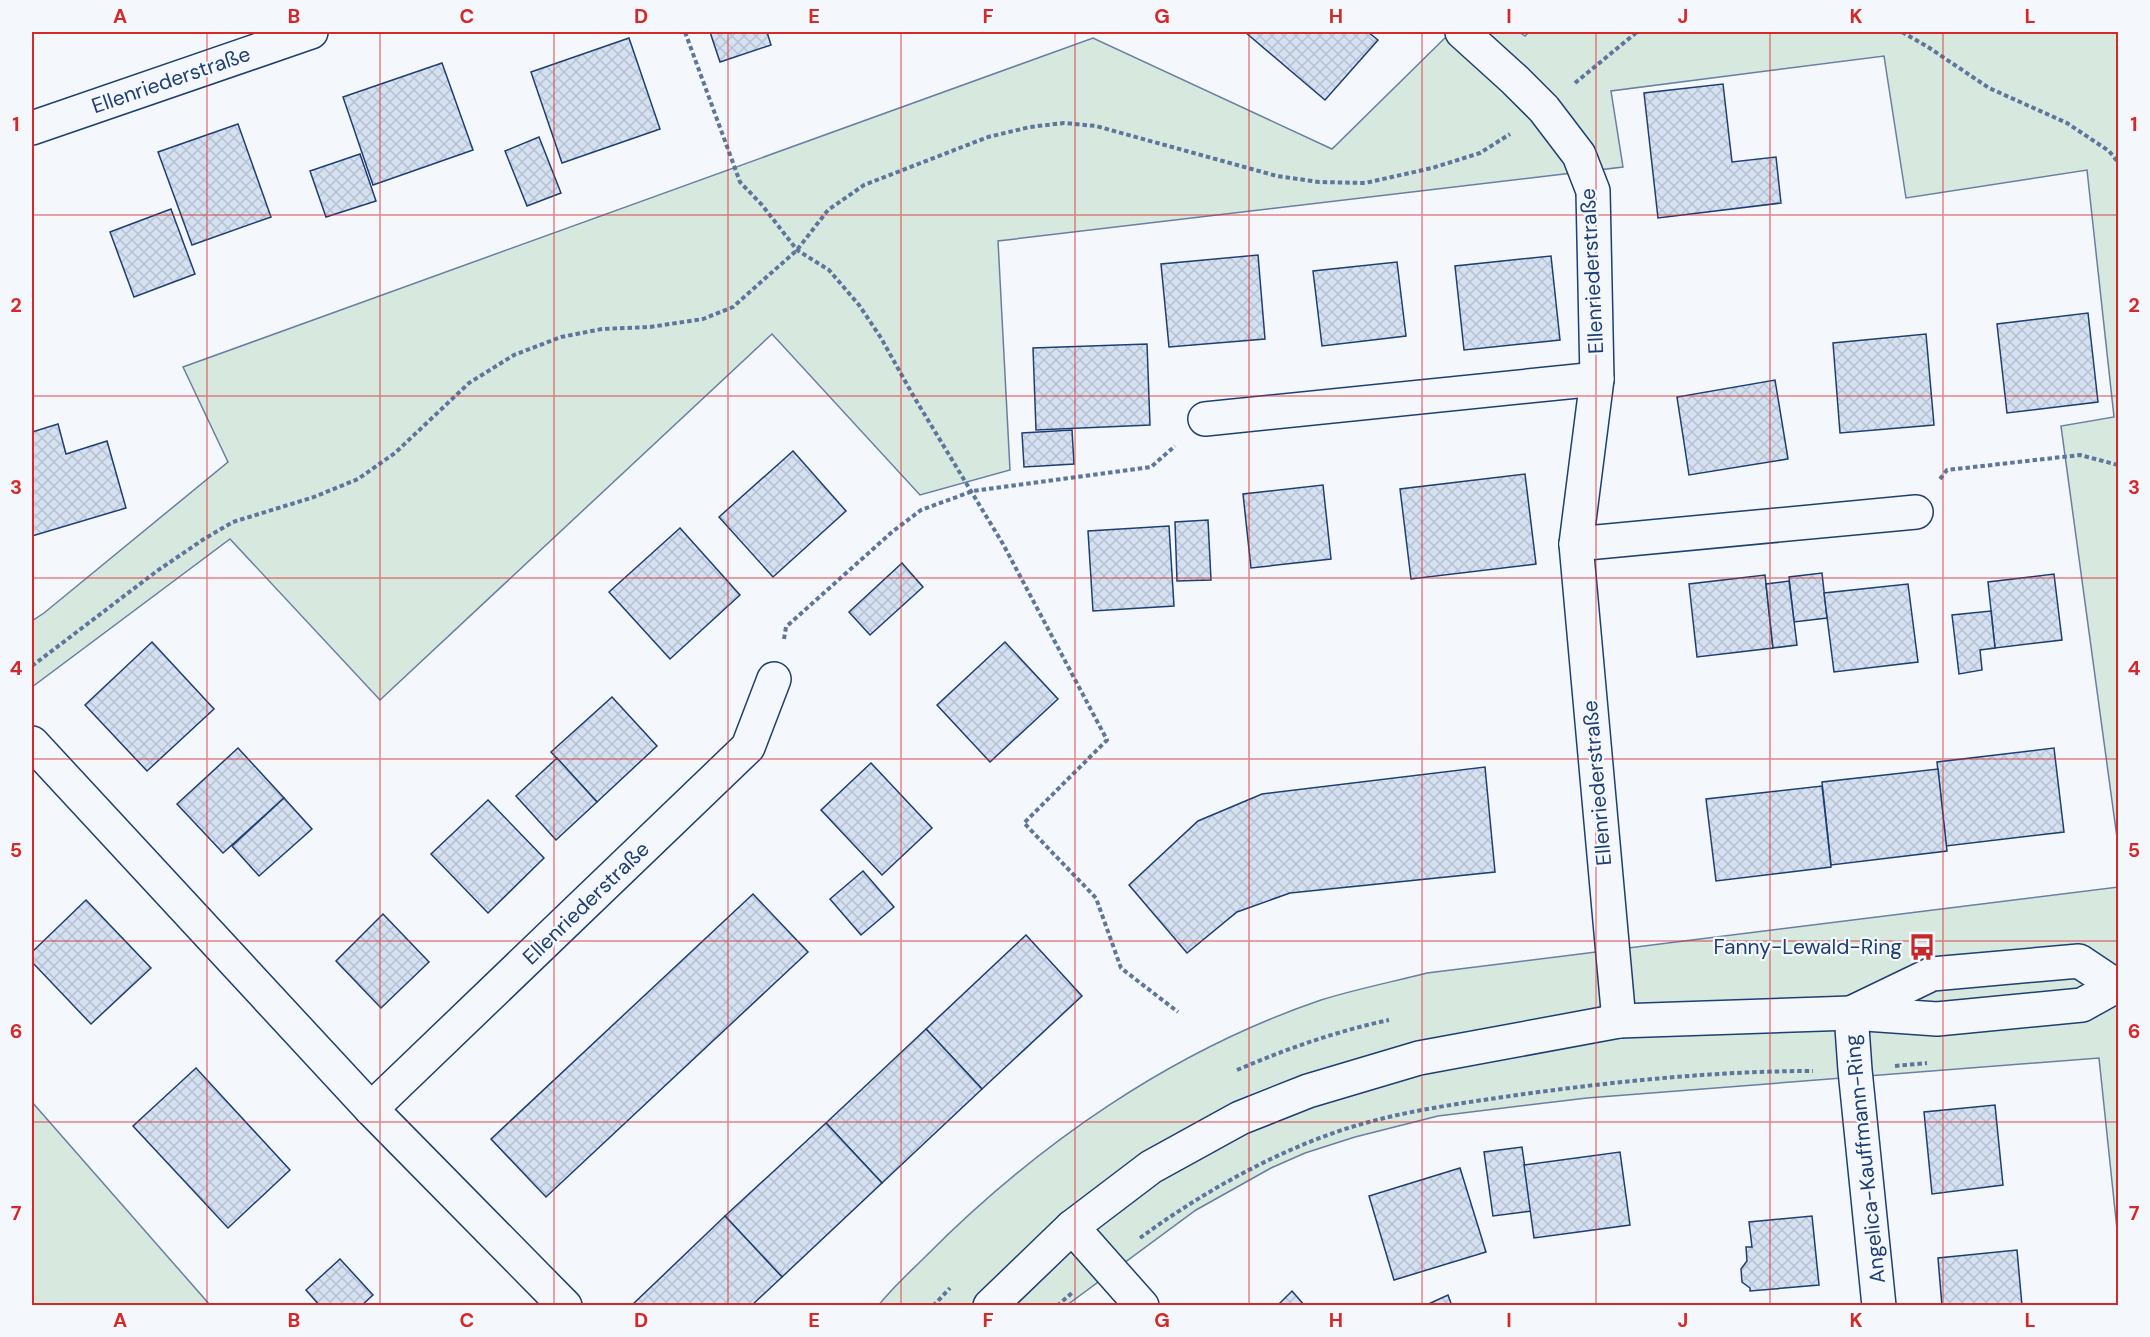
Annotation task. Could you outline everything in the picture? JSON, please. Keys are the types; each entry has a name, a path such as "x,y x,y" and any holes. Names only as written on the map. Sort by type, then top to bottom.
{"street":[{"name":"Ellenriederstraße","path":"32,128 311,32"},
{"name":"Ellenriederstraße","path":"1462,32 1544,109 1579,155 1593,191 1597,379 1576,544 1619,1021"},
{"name":"Ellenriederstraße","path":"1204,419 1597,379"},
{"path":"1576,544 1916,512"},
{"name":"Ellenriederstraße","path":"371,1109 748,747 774,679"},
{"path":"32,743 371,1109 565,1305"},
{"path":"990,1305 1072,1227 1151,1167 1240,1118 1308,1091 1419,1058 1619,1021 1851,1013 1937,1019 2049,1009 2082,1005 2117,985 2079,961 1932,974 1851,1013"},
{"name":"Angelica-Kauffmann-Ring","path":"1851,1013 1879,1305"},
{"path":"1072,1227 1142,1305"}],"path":[{"path":"685,32 740,182 762,205 797,250 829,270 859,304 973,491 1107,740 1023,823 1096,897 1121,968 1178,1012"},
{"path":"32,666 157,571 233,522 314,497 358,479 395,453 469,383 514,355 561,337 602,329 650,327 703,319 733,308 797,250 828,210 864,185 988,137 1030,127 1064,123 1096,126 1277,176 1319,182 1365,183 1432,168 1480,153 1509,136 1637,32"},
{"path":"1902,32 1928,46 1989,88 2067,123 2109,151 2118,162"},
{"path":"774,679 786,627 892,532 921,510 973,491 1151,467 1204,419"},
{"path":"1916,512 1947,470 2080,455 2118,465"},
{"path":"1057,1305 1104,1264 1171,1215 1257,1166 1326,1136 1422,1108 1613,1082 1763,1071 1855,1070 1932,1063"}],"shaded area":[{"path":"1451,32 1519,32 1525,36 1529,32 2118,32 2118,845 2061,426 2114,417 2087,170 1906,198 1884,56 1611,91 1623,167 998,241 1010,470 920,495 772,334 380,700 230,539 32,687 32,621 228,462 183,367 1093,38 1332,149"},
{"path":"2118,887 2118,1239 2099,1058 1587,1098 1438,1116 1355,1137 1305,1153 1271,1168 1196,1210 1067,1305 878,1306 968,1216 1060,1140 1108,1106 1159,1074 1211,1046 1265,1021 1321,1000 1427,973"},
{"path":"32,1102 210,1305 32,1305"}],"building":[{"path":"710,32 767,32 771,45 720,62"},
{"path":"1245,32 1368,32 1378,40 1325,100"},
{"path":"629,38 660,129 562,163 531,72"},
{"path":"442,63 473,150 373,185 343,97"},
{"path":"1723,84 1732,162 1776,157 1781,203 1658,218 1644,93"},
{"path":"238,124 271,217 192,245 158,152"},
{"path":"539,137 561,193 527,206 505,151"},
{"path":"360,154 376,201 326,217 310,171"},
{"path":"171,209 195,274 134,297 110,232"},
{"path":"1258,255 1265,339 1169,347 1161,264"},
{"path":"1551,256 1560,340 1464,350 1455,266"},
{"path":"1397,262 1406,336 1322,346 1313,271"},
{"path":"2088,313 2098,402 2007,413 1997,324"},
{"path":"1926,334 1934,425 1840,433 1833,343"},
{"path":"1147,344 1150,425 1036,430 1033,348"},
{"path":"1775,380 1788,459 1689,475 1677,397"},
{"path":"58,424 66,454 107,441 126,508 32,536 32,432"},
{"path":"1072,430 1074,464 1024,467 1022,433"},
{"path":"793,451 846,511 773,577 719,517"},
{"path":"1525,474 1536,564 1411,579 1400,489"},
{"path":"1323,485 1331,559 1251,568 1243,494"},
{"path":"1208,520 1211,580 1177,581 1175,522"},
{"path":"1169,526 1174,606 1093,611 1088,531"},
{"path":"680,528 740,595 670,659 609,592"},
{"path":"902,563 923,587 870,635 849,612"},
{"path":"1822,573 1827,618 1794,622 1789,577"},
{"path":"2054,574 2062,640 1995,648 1988,582"},
{"path":"1765,575 1773,648 1697,657 1689,584"},
{"path":"1789,581 1797,645 1773,648 1766,584"},
{"path":"1908,584 1918,662 1834,672 1824,593"},
{"path":"1991,611 1995,648 1980,650 1982,670 1959,674 1952,615"},
{"path":"152,642 214,709 147,771 85,705"},
{"path":"1005,642 1058,699 990,762 937,705"},
{"path":"612,697 657,746 597,802 551,752"},
{"path":"238,748 284,798 223,853 177,804"},
{"path":"2054,748 2064,832 1946,846 1937,762"},
{"path":"557,758 597,802 556,840 516,796"},
{"path":"871,763 932,828 882,875 821,810"},
{"path":"1485,767 1495,872 1290,893 1237,912 1187,953 1129,885 1198,821 1262,794"},
{"path":"1938,769 1947,851 1831,865 1822,782"},
{"path":"1822,786 1831,867 1716,881 1706,799"},
{"path":"284,798 312,829 259,876 232,846"},
{"path":"488,800 544,858 488,913 431,854"},
{"path":"863,871 894,907 861,935 830,899"},
{"path":"753,894 808,952 546,1197 491,1139"},
{"path":"86,900 151,968 91,1024 32,962 32,952"},
{"path":"383,914 429,962 381,1008 336,961"},
{"path":"1026,935 1082,996 982,1089 926,1029"},
{"path":"926,1029 982,1089 882,1183 826,1123"},
{"path":"196,1068 290,1170 228,1228 133,1126"},
{"path":"1995,1105 2003,1185 1932,1194 1924,1112"},
{"path":"826,1123 882,1183 782,1277 725,1216"},
{"path":"1522,1147 1531,1211 1493,1216 1484,1152"},
{"path":"1620,1152 1630,1225 1534,1238 1524,1165"},
{"path":"1460,1168 1486,1252 1394,1280 1369,1196"},
{"path":"725,1216 782,1277 751,1306 631,1306"},
{"path":"1812,1216 1819,1285 1750,1291 1750,1288 1742,1282 1741,1269 1747,1261 1746,1247 1752,1247 1749,1222"},
{"path":"2017,1250 2022,1306 1942,1306 1938,1258"},
{"path":"340,1259 373,1295 361,1306 320,1306 306,1290"},
{"path":"1292,1291 1305,1306 1277,1306"},
{"path":"1448,1295 1452,1306 1424,1306"}],"place":[{"name":"Fanny-Lewald-Ring","path":"1922,947"}]}
